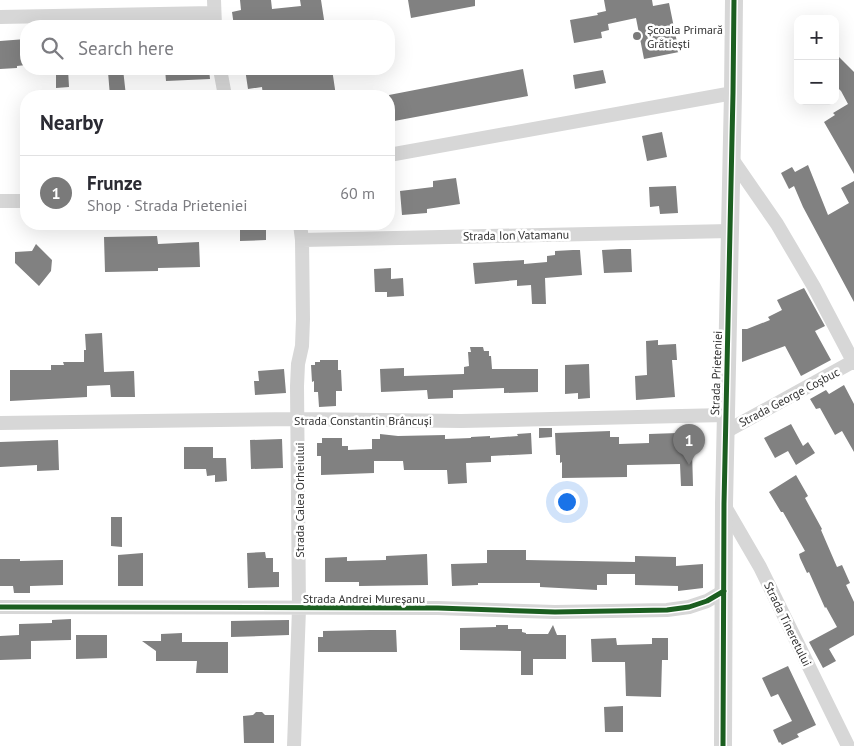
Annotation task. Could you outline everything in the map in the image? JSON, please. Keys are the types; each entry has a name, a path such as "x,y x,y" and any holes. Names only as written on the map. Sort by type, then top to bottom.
{"street":[{"name":"Strada Prieteniei","path":"722,746 725,423 734,0"},
{"path":"0,17 214,13"},
{"path":"221,75 224,90"},
{"path":"395,154 733,92"},
{"path":"732,159 786,240 814,287 854,362"},
{"path":"0,201 20,201"},
{"name":"Strada Calea Orheiului","path":"294,746 299,609 298,364 302,346 303,319 301,230"},
{"name":"Strada Ion Vatamanu","path":"302,240 730,231"},
{"name":"Strada George Coșbuc","path":"725,423 854,362"},
{"name":"Strada Constantin Brâncuși","path":"0,423 298,420 725,423"},
{"name":"Strada Tineretului","path":"724,504 760,567 848,746"},
{"name":"Strada Andrei Mureșanu","path":"0,607 438,608 555,612 667,610 689,607 707,601 724,591"}],"building":[{"path":"240,0 271,0 272,9 301,6 300,0 321,0 324,20 233,20 232,12 241,10"},
{"path":"408,0 475,0 475,6 411,18"},
{"path":"604,0 652,0 653,6 669,3 679,52 644,59 636,18 608,24 609,30 601,32 602,38 574,43 570,20 598,15 597,13 606,11"},
{"path":"20,39 20,66 17,66 17,68 0,69 0,41"},
{"path":"839,57 854,72 854,174 824,122 835,115 833,113 848,104 839,89"},
{"path":"523,69 528,96 395,121 395,94"},
{"path":"603,70 606,83 575,89 573,75"},
{"path":"56,75 68,75 69,87 56,88"},
{"path":"108,75 124,75 125,90 110,90"},
{"path":"166,75 210,75 210,79 166,81"},
{"path":"246,75 333,75 335,90 262,90 262,87 248,89"},
{"path":"662,132 667,157 647,161 642,136"},
{"path":"808,165 828,215 849,203 841,188 854,181 854,302 803,207 794,186 789,189 781,173 792,167 795,172"},
{"path":"456,178 460,204 427,209 427,213 402,215 400,191 433,187 433,181"},
{"path":"676,186 678,213 660,214 659,206 650,207 649,187"},
{"path":"240,230 266,230 266,240 240,241"},
{"path":"157,236 158,244 199,242 200,267 158,268 158,271 105,272 104,237"},
{"path":"36,244 52,260 51,271 39,286 15,263 15,252 32,251"},
{"path":"631,249 632,272 604,273 602,250"},
{"path":"580,250 582,275 545,278 546,304 532,304 531,285 517,286 517,280 475,284 473,263 524,260 524,264 547,262 547,256 555,255 555,251"},
{"path":"391,268 391,279 403,278 404,296 387,297 387,292 375,292 374,269"},
{"path":"804,288 825,326 815,331 831,360 801,376 785,346 742,362 742,329 747,329 770,320 768,317 782,310 777,300"},
{"path":"102,333 104,372 134,371 135,397 111,397 110,385 87,386 87,397 10,401 10,370 51,370 51,365 64,365 63,362 84,362 84,350 86,350 85,334"},
{"path":"658,340 658,345 676,344 677,360 672,360 675,397 636,400 635,376 647,375 646,341"},
{"path":"470,347 483,347 484,351 489,351 492,369 538,369 538,392 504,393 504,388 453,390 453,398 428,399 427,390 381,392 380,369 404,368 404,376 464,374 464,367 469,366 468,352 471,352"},
{"path":"320,360 338,360 338,370 341,370 342,391 336,391 336,406 319,407 318,392 314,392 314,381 312,382 311,365 315,365 315,362 320,362"},
{"path":"589,364 590,398 578,399 578,393 565,394 565,365"},
{"path":"284,369 286,393 255,395 254,381 259,381 258,371"},
{"path":"844,385 854,404 854,452 842,431 835,435 820,408 816,409 810,399 826,390 829,394"},
{"path":"791,424 803,446 808,442 815,453 796,465 788,451 775,458 764,438"},
{"path":"539,428 552,428 552,437 539,438"},
{"path":"610,431 610,437 619,437 619,444 649,443 649,434 678,433 678,451 692,450 693,486 681,486 680,464 627,465 627,477 562,478 562,462 560,463 560,455 556,455 555,433"},
{"path":"531,433 532,454 491,456 491,462 466,463 467,483 448,484 447,470 404,470 403,461 374,461 374,473 321,475 321,456 317,456 317,443 322,443 322,438 342,438 342,446 348,446 348,450 372,449 372,439 380,439 380,434 398,436 445,435 445,439 490,436 490,438"},
{"path":"282,439 283,468 251,469 250,440"},
{"path":"58,440 59,470 37,471 37,465 0,467 0,442"},
{"path":"184,447 213,447 213,458 226,458 227,481 215,482 215,475 207,476 206,469 184,469"},
{"path":"796,475 808,496 805,498 822,529 837,567 842,565 850,583 846,585 854,602 854,635 829,649 836,661 823,668 809,642 837,627 825,608 809,572 807,573 800,558 799,554 805,551 783,512 781,512 769,492"},
{"path":"111,517 122,517 122,547 111,546"},
{"path":"487,550 526,550 526,560 635,562 635,556 676,557 676,566 703,564 703,588 678,591 678,586 635,585 635,574 607,574 607,585 597,585 597,590 540,587 540,583 478,583 478,585 452,586 451,564 487,563"},
{"path":"265,552 266,558 273,558 273,572 279,572 279,587 248,588 247,553"},
{"path":"143,553 143,586 118,586 118,555"},
{"path":"427,554 428,585 359,586 359,582 325,582 325,558 347,557 347,561 386,560 386,556"},
{"path":"0,559 20,559 20,561 63,560 63,585 30,586 30,593 14,593 13,586 0,586"},
{"path":"71,619 71,640 31,641 31,659 0,660 0,636 19,635 19,624 52,623 52,620"},
{"path":"289,620 289,635 231,637 231,621"},
{"path":"496,625 508,625 508,629 522,629 522,632 526,634 548,634 553,625 557,635 566,635 566,659 533,659 533,675 521,675 521,651 460,650 460,628 496,627"},
{"path":"396,630 397,652 318,652 318,637 323,637 323,631"},
{"path":"182,633 182,642 228,642 228,673 196,673 197,661 156,661 156,651 142,641 161,641 161,634"},
{"path":"76,635 107,635 107,658 76,659"},
{"path":"616,638 617,645 652,644 652,638 668,638 668,660 662,660 661,697 626,696 625,662 592,662 591,639"},
{"path":"788,666 816,725 797,734 799,737 782,745 779,743 773,730 792,721 778,694 771,697 762,678"},
{"path":"623,706 623,732 605,732 604,707"},
{"path":"256,712 274,715 274,743 244,743 243,716 253,715"}],"cycle path":[{"path":"723,746 724,504 734,0"},
{"path":"0,607 438,608 555,612 667,610 689,607 707,601 724,591"}],"place":[{"name":"Școala Primară Grătiești","path":"637,36"},
{"name":"Frunze","path":"689,465"}]}
